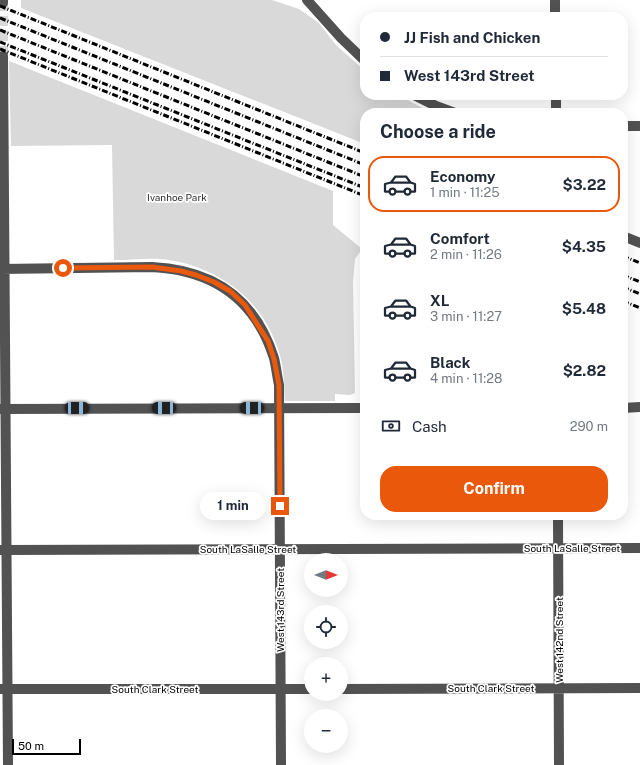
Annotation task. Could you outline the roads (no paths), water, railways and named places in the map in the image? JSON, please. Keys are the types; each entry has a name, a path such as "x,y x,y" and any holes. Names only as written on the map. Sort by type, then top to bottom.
{"street":[{"path":"307,0 341,38 360,56"},
{"path":"555,0 555,12"},
{"path":"3,56 4,689 8,765"},
{"path":"424,100 441,108"},
{"path":"628,126 640,126"},
{"path":"628,238 640,243"},
{"name":"West 143rd Street","path":"3,269 168,268 196,275 214,282 230,291 245,305 268,341 278,378 279,408 281,765"},
{"path":"628,408 640,407"},
{"path":"3,409 360,408"},
{"name":"West 142nd Street","path":"558,520 559,765"},
{"name":"South LaSalle Street","path":"4,550 640,548"},
{"name":"South Clark Street","path":"348,688 640,688"},
{"name":"South Clark Street","path":"4,689 304,689"}],"tunnel":[{"path":"3,3 3,56"}],"railway":[{"path":"0,6 360,151"},
{"path":"0,18 360,163"},
{"path":"0,30 360,175"},
{"path":"0,42 360,186"},
{"path":"0,49 360,194"},
{"path":"628,258 640,263"},
{"path":"628,277 640,282"},
{"path":"628,289 640,294"},
{"path":"628,303 640,308"}],"park label":[{"name":"Ivanhoe Park","path":"177,197"}]}
